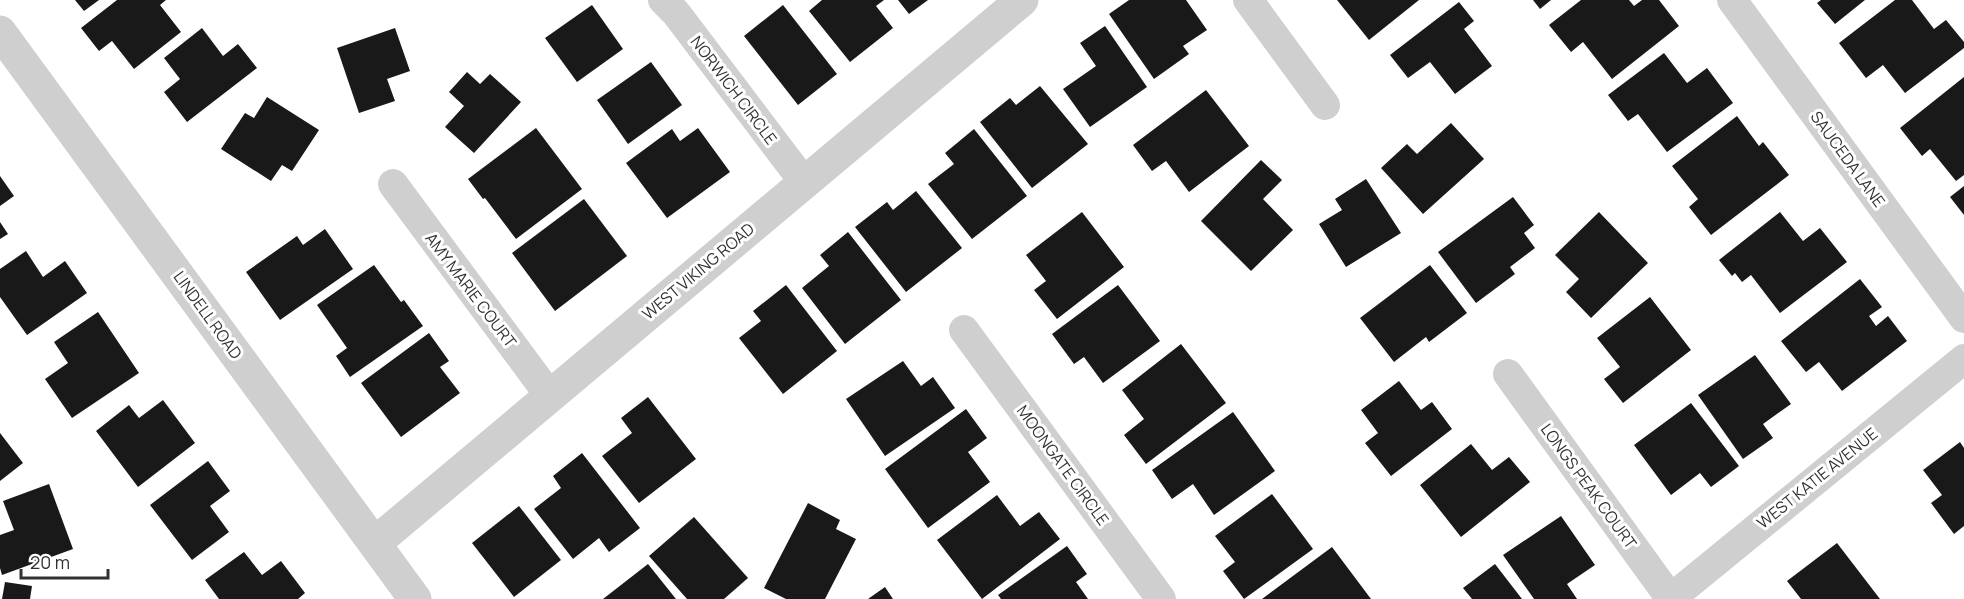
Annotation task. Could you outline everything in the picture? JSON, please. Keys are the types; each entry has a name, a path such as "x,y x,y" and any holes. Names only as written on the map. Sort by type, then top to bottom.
{"street":[{"name":"NORWICH CIRCLE","path":"663,0 676,13 804,182"},
{"name":"WEST VIKING ROAD","path":"375,543 1022,0"},
{"path":"1248,0 1325,105"},
{"name":"SAUCEDA LANE","path":"1732,0 1964,318"},
{"name":"LINDELL ROAD","path":"0,32 415,599"},
{"name":"AMY MARIE COURT","path":"393,184 550,396"},
{"name":"MOONGATE CIRCLE","path":"964,330 1161,599"},
{"name":"WEST KATIE AVENUE","path":"1681,595 1964,358"},
{"name":"LONGS PEAK COURT","path":"1508,374 1681,595"}],"building":[{"path":"75,0 99,0 84,11"},
{"path":"117,0 166,0 160,5 181,32 134,69 112,41 99,51 81,28"},
{"path":"822,0 884,0 876,6 893,28 850,62 809,11"},
{"path":"898,0 928,0 909,14"},
{"path":"1129,0 1186,0 1207,30 1183,46 1189,54 1154,79 1109,14"},
{"path":"1337,0 1419,0 1369,40"},
{"path":"1533,0 1551,0 1540,9"},
{"path":"1581,0 1629,0 1634,6 1642,0 1659,0 1679,26 1612,79 1583,42 1571,52 1549,25"},
{"path":"1821,0 1865,0 1835,24 1817,3"},
{"path":"1895,0 1912,0 1934,29 1946,20 1964,42 1964,48 1905,93 1883,65 1866,78 1839,43"},
{"path":"1459,2 1474,21 1464,29 1492,66 1455,94 1430,62 1408,78 1390,55"},
{"path":"592,5 623,49 577,82 545,38"},
{"path":"783,5 837,74 798,105 744,36"},
{"path":"1105,26 1147,87 1090,127 1063,89 1096,66 1080,43"},
{"path":"202,28 223,56 238,44 257,68 187,122 164,92 180,79 164,58"},
{"path":"395,28 410,71 387,79 395,101 359,113 337,48"},
{"path":"1664,53 1687,83 1707,68 1733,103 1667,152 1638,114 1628,121 1608,95"},
{"path":"651,62 682,105 628,144 597,100"},
{"path":"467,72 480,84 490,74 521,102 474,153 445,127 464,106 449,92"},
{"path":"1964,77 1964,175 1956,181 1930,149 1922,156 1900,128"},
{"path":"1040,86 1088,144 1032,188 980,122 1010,98 1016,105"},
{"path":"1206,90 1249,146 1189,192 1166,161 1152,171 1133,145"},
{"path":"267,97 319,130 292,171 282,165 271,181 221,149 245,113 254,118"},
{"path":"1737,116 1759,146 1763,142 1789,175 1711,235 1689,207 1698,199 1672,166"},
{"path":"1451,123 1484,159 1423,214 1381,168 1407,144 1417,154"},
{"path":"536,128 582,189 516,239 468,179"},
{"path":"698,128 730,172 667,218 626,163 672,129 680,141"},
{"path":"974,129 1027,196 972,239 928,184 954,164 945,153"},
{"path":"1261,160 1282,180 1263,199 1293,230 1251,271 1201,221"},
{"path":"0,176 14,196 0,206"},
{"path":"1366,179 1401,233 1346,267 1319,224 1342,210 1335,199"},
{"path":"1964,186 1964,215 1950,197"},
{"path":"916,191 962,248 906,292 855,227 887,202 893,210"},
{"path":"1513,197 1534,225 1524,233 1535,248 1510,267 1515,274 1476,303 1438,252"},
{"path":"584,199 627,256 555,311 512,253"},
{"path":"1082,212 1124,267 1057,319 1034,290 1046,281 1026,255"},
{"path":"1599,212 1648,263 1591,318 1566,292 1579,279 1555,255"},
{"path":"1780,212 1803,241 1820,228 1847,262 1780,313 1751,275 1742,282 1735,273 1732,276 1719,260"},
{"path":"0,222 8,234 0,239"},
{"path":"325,229 353,269 280,320 246,272 297,236 303,245"},
{"path":"848,232 901,300 845,344 802,288 829,266 820,255"},
{"path":"26,251 43,277 65,261 87,293 27,335 0,297 0,269"},
{"path":"374,265 401,302 404,300 423,326 350,377 336,356 347,348 317,305"},
{"path":"1430,265 1467,313 1429,342 1426,337 1394,362 1360,318"},
{"path":"1860,279 1882,307 1869,316 1876,326 1888,316 1907,341 1842,391 1819,362 1806,372 1781,341"},
{"path":"786,285 837,351 783,394 739,338 761,321 753,311"},
{"path":"1118,285 1160,341 1103,383 1084,357 1074,364 1052,334"},
{"path":"1650,297 1691,350 1623,403 1604,379 1620,367 1597,338"},
{"path":"98,312 139,373 72,418 45,379 68,363 54,342"},
{"path":"429,333 449,361 440,367 460,393 401,437 361,383"},
{"path":"1181,344 1226,403 1146,464 1124,435 1144,419 1122,390"},
{"path":"1755,355 1791,404 1763,424 1773,438 1743,459 1698,395"},
{"path":"903,361 921,386 933,377 955,408 885,456 846,399"},
{"path":"1399,381 1421,410 1432,402 1452,429 1391,476 1365,443 1378,433 1361,410"},
{"path":"648,397 696,459 639,503 602,456 632,433 621,418"},
{"path":"163,400 195,443 138,487 96,431 129,405 139,418"},
{"path":"1691,403 1739,466 1711,487 1700,473 1671,495 1634,445"},
{"path":"966,409 987,438 968,452 990,482 928,528 885,469"},
{"path":"1233,412 1275,471 1214,515 1193,484 1172,499 1152,470"},
{"path":"0,433 23,463 0,481"},
{"path":"1960,442 1964,448 1964,526 1954,534 1931,503 1942,495 1923,470"},
{"path":"1471,444 1492,470 1509,457 1530,482 1461,537 1420,485"},
{"path":"582,453 640,528 609,552 599,538 573,559 534,509 561,488 553,476"},
{"path":"208,461 230,491 210,506 229,532 192,560 150,505"},
{"path":"49,484 73,549 2,575 0,535 14,530 3,501"},
{"path":"1272,494 1313,549 1244,599 1223,571 1235,562 1215,536"},
{"path":"997,495 1020,526 1039,512 1060,539 982,599 937,540"},
{"path":"808,503 840,520 836,529 856,539 825,599 786,599 764,588"},
{"path":"519,506 561,560 514,597 472,543"},
{"path":"1561,516 1595,565 1567,584 1577,599 1534,599 1503,555"},
{"path":"694,517 748,578 724,599 687,599 649,556"},
{"path":"1837,543 1880,599 1801,599 1787,581"},
{"path":"1067,546 1087,574 1076,582 1088,599 1001,599 998,595"},
{"path":"1332,547 1371,599 1262,599"},
{"path":"244,552 262,575 281,561 305,593 298,599 219,599 205,580"},
{"path":"648,564 676,599 603,599"},
{"path":"1495,564 1522,599 1472,599 1463,588"},
{"path":"5,582 32,586 30,599 2,599"},
{"path":"885,587 893,599 868,599"}]}
